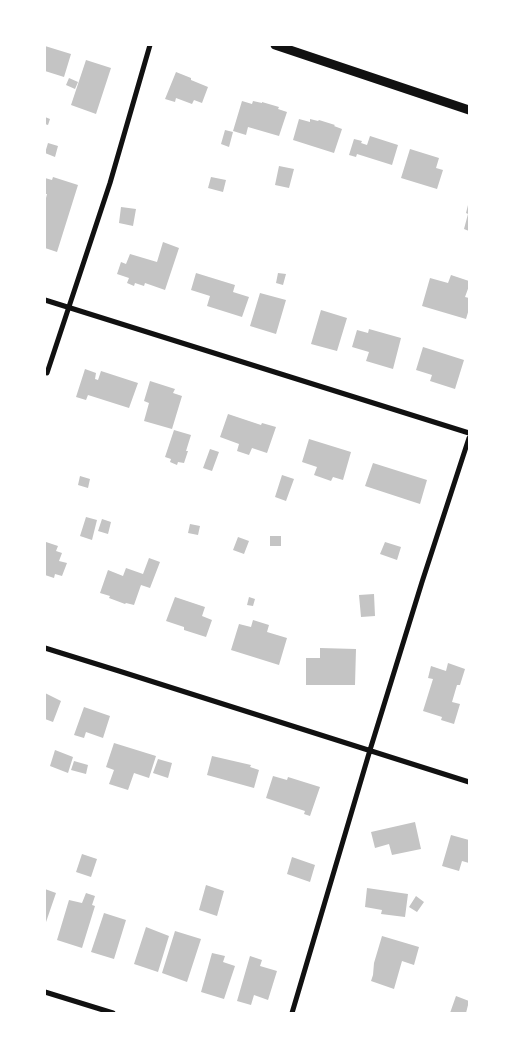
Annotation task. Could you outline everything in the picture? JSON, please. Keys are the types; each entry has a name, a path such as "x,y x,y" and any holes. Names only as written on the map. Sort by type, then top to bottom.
{"street":[{"path":"47,373 110,183 150,45"},
{"path":"275,45 469,110"},
{"path":"45,300 469,433"},
{"path":"292,1013 370,750 469,438"},
{"path":"45,648 469,782"},
{"path":"45,992 103,1012 113,1013"}],"building":[{"path":"45,46 71,54 64,77 45,71"},
{"path":"86,60 111,68 96,114 71,105"},
{"path":"176,72 208,87 202,103 194,100 192,104 176,98 175,102 165,99"},
{"path":"69,78 78,82 75,89 66,85"},
{"path":"242,101 252,104 253,101 262,102 279,107 278,109 287,112 279,136 248,127 246,135 233,131"},
{"path":"45,117 50,119 48,125 45,124"},
{"path":"299,119 310,122 310,119 319,120 342,129 334,153 293,140"},
{"path":"225,130 233,132 229,147 221,144"},
{"path":"370,136 398,145 392,165 357,154 356,157 349,155 354,139 362,141 361,143 367,145"},
{"path":"48,143 58,146 55,157 45,153"},
{"path":"410,149 439,158 436,168 443,170 437,189 401,178"},
{"path":"279,166 294,169 289,188 275,185"},
{"path":"53,177 78,185 57,252 45,248 45,202 47,194 45,194 45,178 52,180"},
{"path":"211,177 226,180 223,192 208,188"},
{"path":"469,205 469,231 464,229"},
{"path":"121,207 136,209 133,226 119,223"},
{"path":"163,242 179,248 165,290 145,283 144,286 135,283 134,286 127,283 129,278 117,274 121,262 126,264 130,254 157,262"},
{"path":"196,273 235,285 233,292 249,297 242,317 207,306 210,296 191,290"},
{"path":"278,273 286,274 283,285 276,283"},
{"path":"451,275 469,281 465,297 469,298 469,309 466,319 422,306 430,278 448,283"},
{"path":"260,293 286,300 276,334 250,326"},
{"path":"321,310 347,318 337,351 311,344"},
{"path":"369,329 401,338 393,369 366,361 369,352 352,347 357,330 368,333"},
{"path":"423,347 464,360 455,389 430,381 432,375 416,370"},
{"path":"85,369 96,373 95,379 98,380 101,371 138,383 129,408 88,395 86,400 76,397"},
{"path":"150,381 175,389 173,393 182,396 172,429 144,421 149,403 144,401"},
{"path":"228,414 261,425 262,423 276,427 267,453 252,448 249,455 237,451 239,444 220,437"},
{"path":"174,430 191,435 184,463 178,462 177,465 170,462 171,459 165,457"},
{"path":"309,439 351,452 343,480 333,477 331,481 314,475 317,467 302,462"},
{"path":"210,449 219,452 212,471 203,468"},
{"path":"373,463 427,480 420,504 365,486"},
{"path":"282,475 294,479 286,501 275,497"},
{"path":"80,476 90,479 88,488 78,485"},
{"path":"86,517 97,520 92,540 80,536"},
{"path":"102,519 111,522 108,534 98,531"},
{"path":"190,524 200,526 198,535 188,533"},
{"path":"270,536 281,536 281,546 270,546"},
{"path":"238,537 249,541 244,554 233,550"},
{"path":"46,542 58,546 56,551 62,553 59,561 67,563 62,576 55,574 54,578 45,575"},
{"path":"385,542 401,547 397,560 380,554"},
{"path":"149,558 160,562 150,588 141,585 134,605 125,604 100,593 108,570 123,576 126,568 143,574"},
{"path":"374,594 375,616 361,617 359,595"},
{"path":"175,597 205,607 202,616 212,620 206,637 184,630 184,627 166,621"},
{"path":"249,597 255,599 253,606 247,605"},
{"path":"253,620 269,625 267,632 287,638 279,665 231,650 239,624 251,627"},
{"path":"320,648 356,649 355,685 306,685 306,658 320,658"},
{"path":"448,663 465,669 460,685 457,685 452,702 460,704 454,724 441,720 442,717 423,711 433,679 428,678 431,666 446,671"},
{"path":"45,693 61,701 53,722 45,719"},
{"path":"84,707 110,716 103,738 86,732 84,738 74,735"},
{"path":"114,743 156,756 149,778 134,773 128,790 109,784 114,770 106,767"},
{"path":"55,750 73,757 68,773 50,766"},
{"path":"212,756 251,765 250,767 259,770 254,788 207,775"},
{"path":"158,759 172,763 168,778 153,773"},
{"path":"74,761 88,765 86,774 71,770"},
{"path":"273,776 287,780 288,777 320,787 310,816 304,814 305,811 266,798"},
{"path":"415,822 421,849 392,855 389,844 375,848 371,832"},
{"path":"451,835 469,840 469,863 462,861 459,871 442,866"},
{"path":"82,854 97,859 91,877 76,872"},
{"path":"292,857 315,865 310,882 287,874"},
{"path":"206,885 224,891 217,916 199,910"},
{"path":"367,888 408,894 405,917 381,914 382,910 365,907"},
{"path":"45,889 56,893 45,925"},
{"path":"86,893 95,896 92,905 95,906 82,948 57,940 69,900 82,903"},
{"path":"416,896 424,902 417,912 409,907"},
{"path":"104,913 126,920 114,959 91,952"},
{"path":"146,927 169,936 158,972 134,964"},
{"path":"175,931 201,939 187,982 162,973"},
{"path":"382,936 419,947 414,965 402,961 394,989 371,981"},
{"path":"212,953 225,956 223,962 235,966 224,999 201,992"},
{"path":"250,956 262,960 260,966 277,971 268,1000 254,995 251,1005 237,1001"},
{"path":"456,996 469,1001 466,1013 450,1013"}]}
